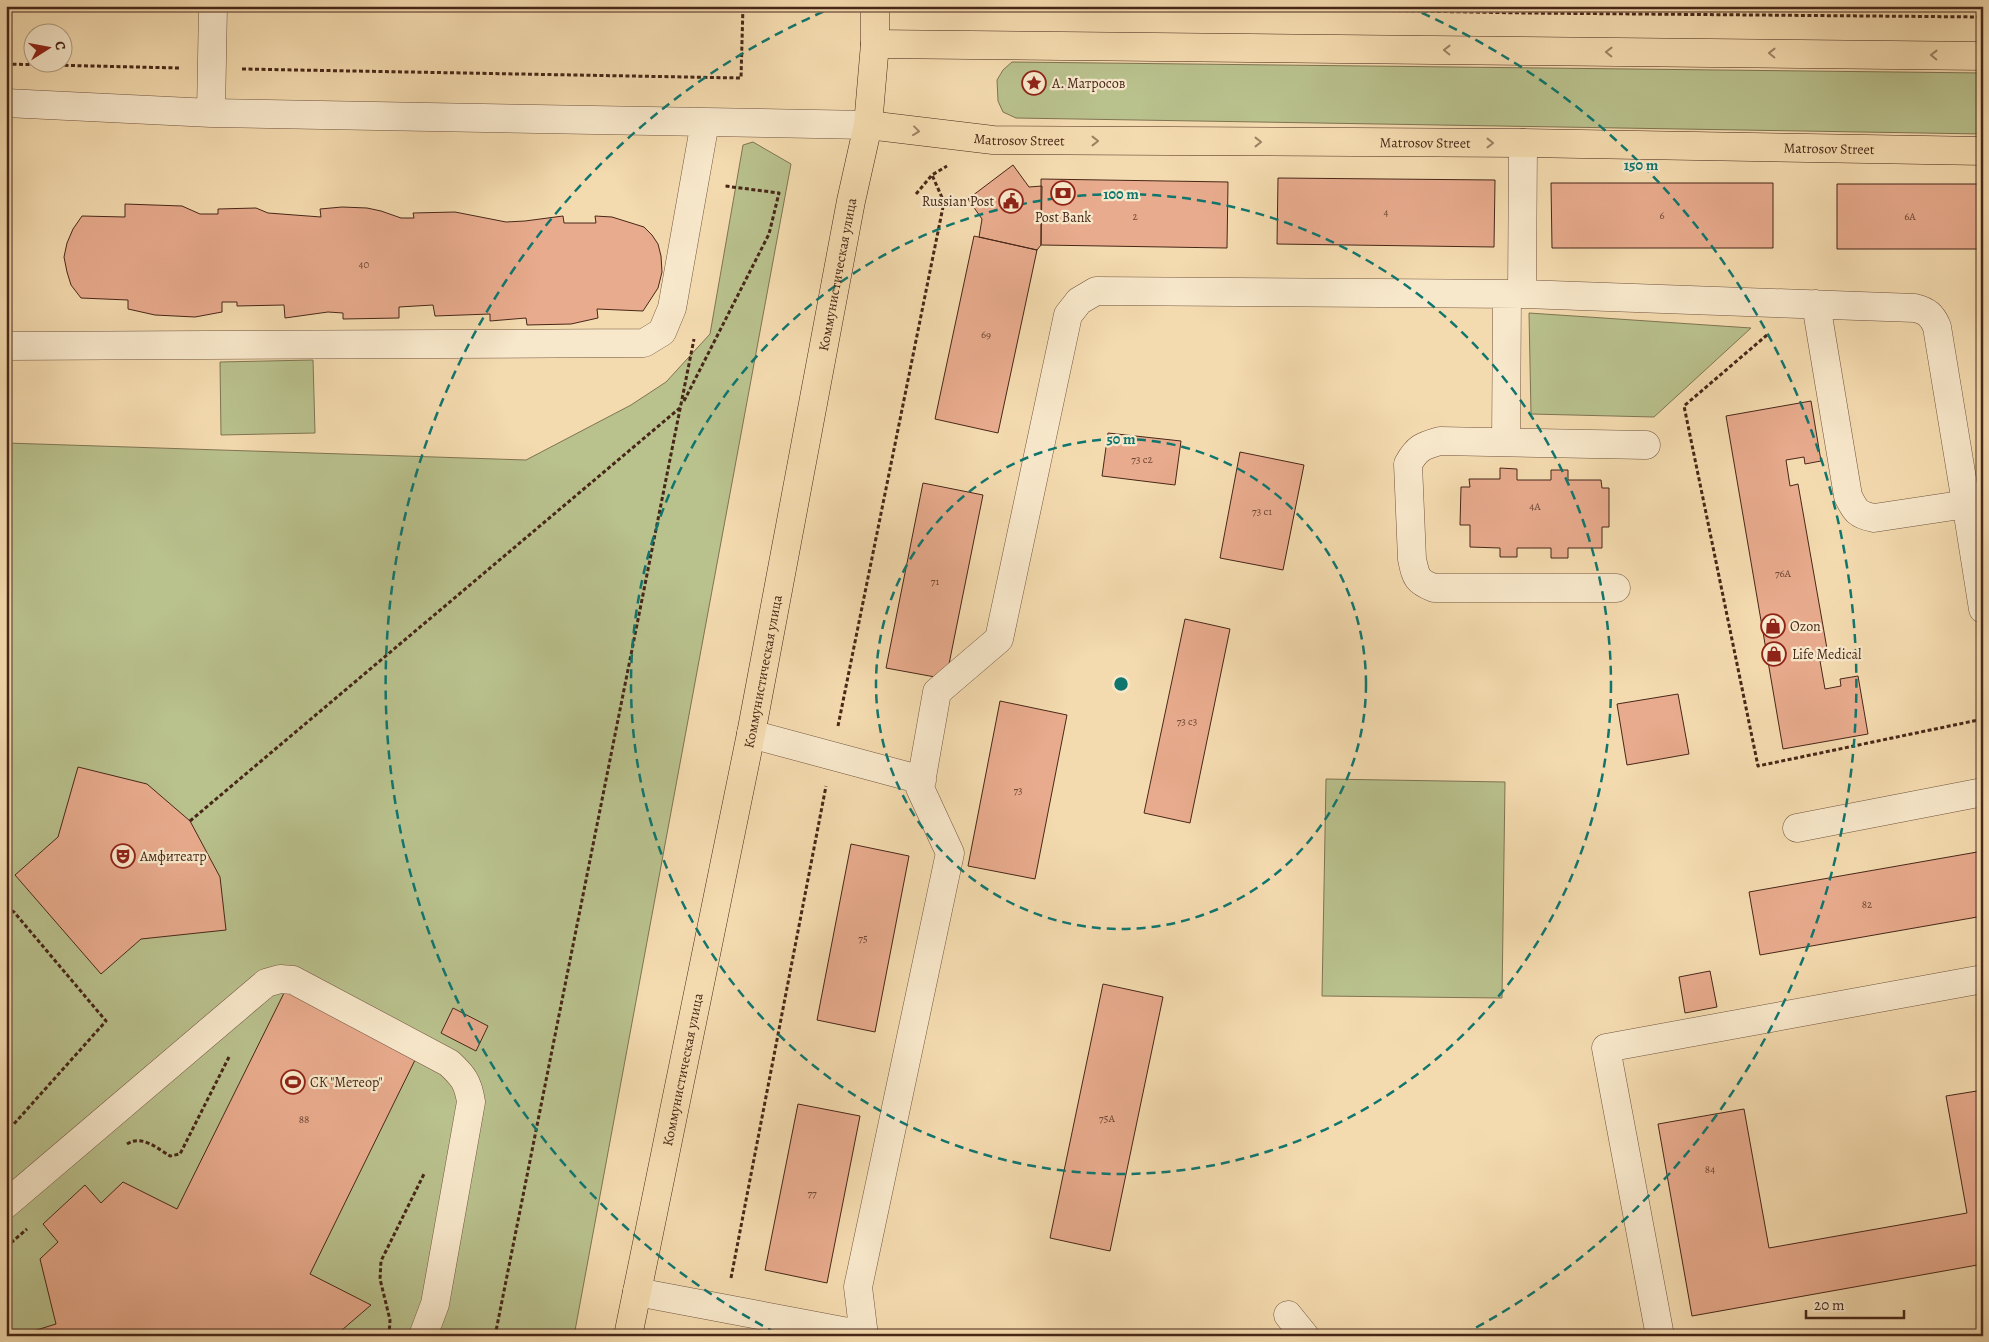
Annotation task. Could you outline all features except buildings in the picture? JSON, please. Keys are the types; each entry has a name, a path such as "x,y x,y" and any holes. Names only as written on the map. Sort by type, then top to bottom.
{"main road":[{"name":"Коммунистическая улица","path":"628,1336 750,734 849,210 868,125 875,44 875,6"},
{"path":"875,44 1983,56"},
{"name":"Matrosov Street","path":"868,125 993,140 1523,143 1983,151"}],"lane":[{"path":"211,114 213,6"},
{"path":"6,103 211,114 868,125"},
{"path":"6,346 644,343 662,332 672,308 706,122"},
{"path":"1506,442 1523,143"},
{"path":"637,1292 864,1335 858,1287 950,853 920,788 937,692 999,639 1068,314 1079,301 1096,291 1515,294 1915,308 1925,311 1933,317 1937,327 1973,514 1983,609"},
{"path":"1810,304 1848,496 1854,508 1862,516 1874,518 1973,514"},
{"path":"1616,588 1434,588 1421,583 1415,572 1412,558 1408,464 1415,452 1426,445 1440,441 1646,445"},
{"path":"750,734 922,780"},
{"path":"1798,828 1983,792"},
{"path":"6,1204 266,983 280,979 293,980 449,1063 461,1073 468,1086 471,1102 436,1304 423,1336"},
{"path":"1660,1336 1606,1048 1983,979"}],"path":[{"path":"6,64 741,78 743,6"},
{"path":"1138,6 1536,13 1983,17"},
{"path":"723,196 727,178"},
{"path":"190,821 681,407 769,234 779,193 725,186"},
{"path":"1810,304 1684,406 1758,766 1983,719"},
{"path":"495,1336 696,330"},
{"path":"6,907 14,912 106,1021 13,1125 6,1127"},
{"path":"123,1148 130,1142 144,1141 170,1156 180,1154 232,1052"},
{"path":"389,1336 390,1320 380,1279 381,1261 429,1165"},
{"path":"6,1247 28,1228"},
{"path":"6,1300 10,1316 6,1321"}],"green space":[{"path":"1012,62 1983,73 1983,134 1016,118 1003,112 998,101 997,80 1003,70"},
{"path":"753,142 791,164 574,1336 6,1336 6,443 526,460 631,405 666,382 710,334 743,145"},
{"path":"1529,313 1751,328 1654,417 1531,414"},
{"path":"313,360 315,433 221,435 220,362"},
{"path":"1326,779 1505,782 1502,998 1322,996"}],"place":[{"name":"А. Матросов","path":"1034,83"},
{"name":"Post Bank","path":"1063,193"},
{"name":"Russian Post","path":"1011,201"},
{"name":"Ozon","path":"1773,626"},
{"name":"Life Medical","path":"1774,654"},
{"name":"Амфитеатр","path":"123,856"},
{"name":"СК \"Метеор\"","path":"293,1082"}]}
